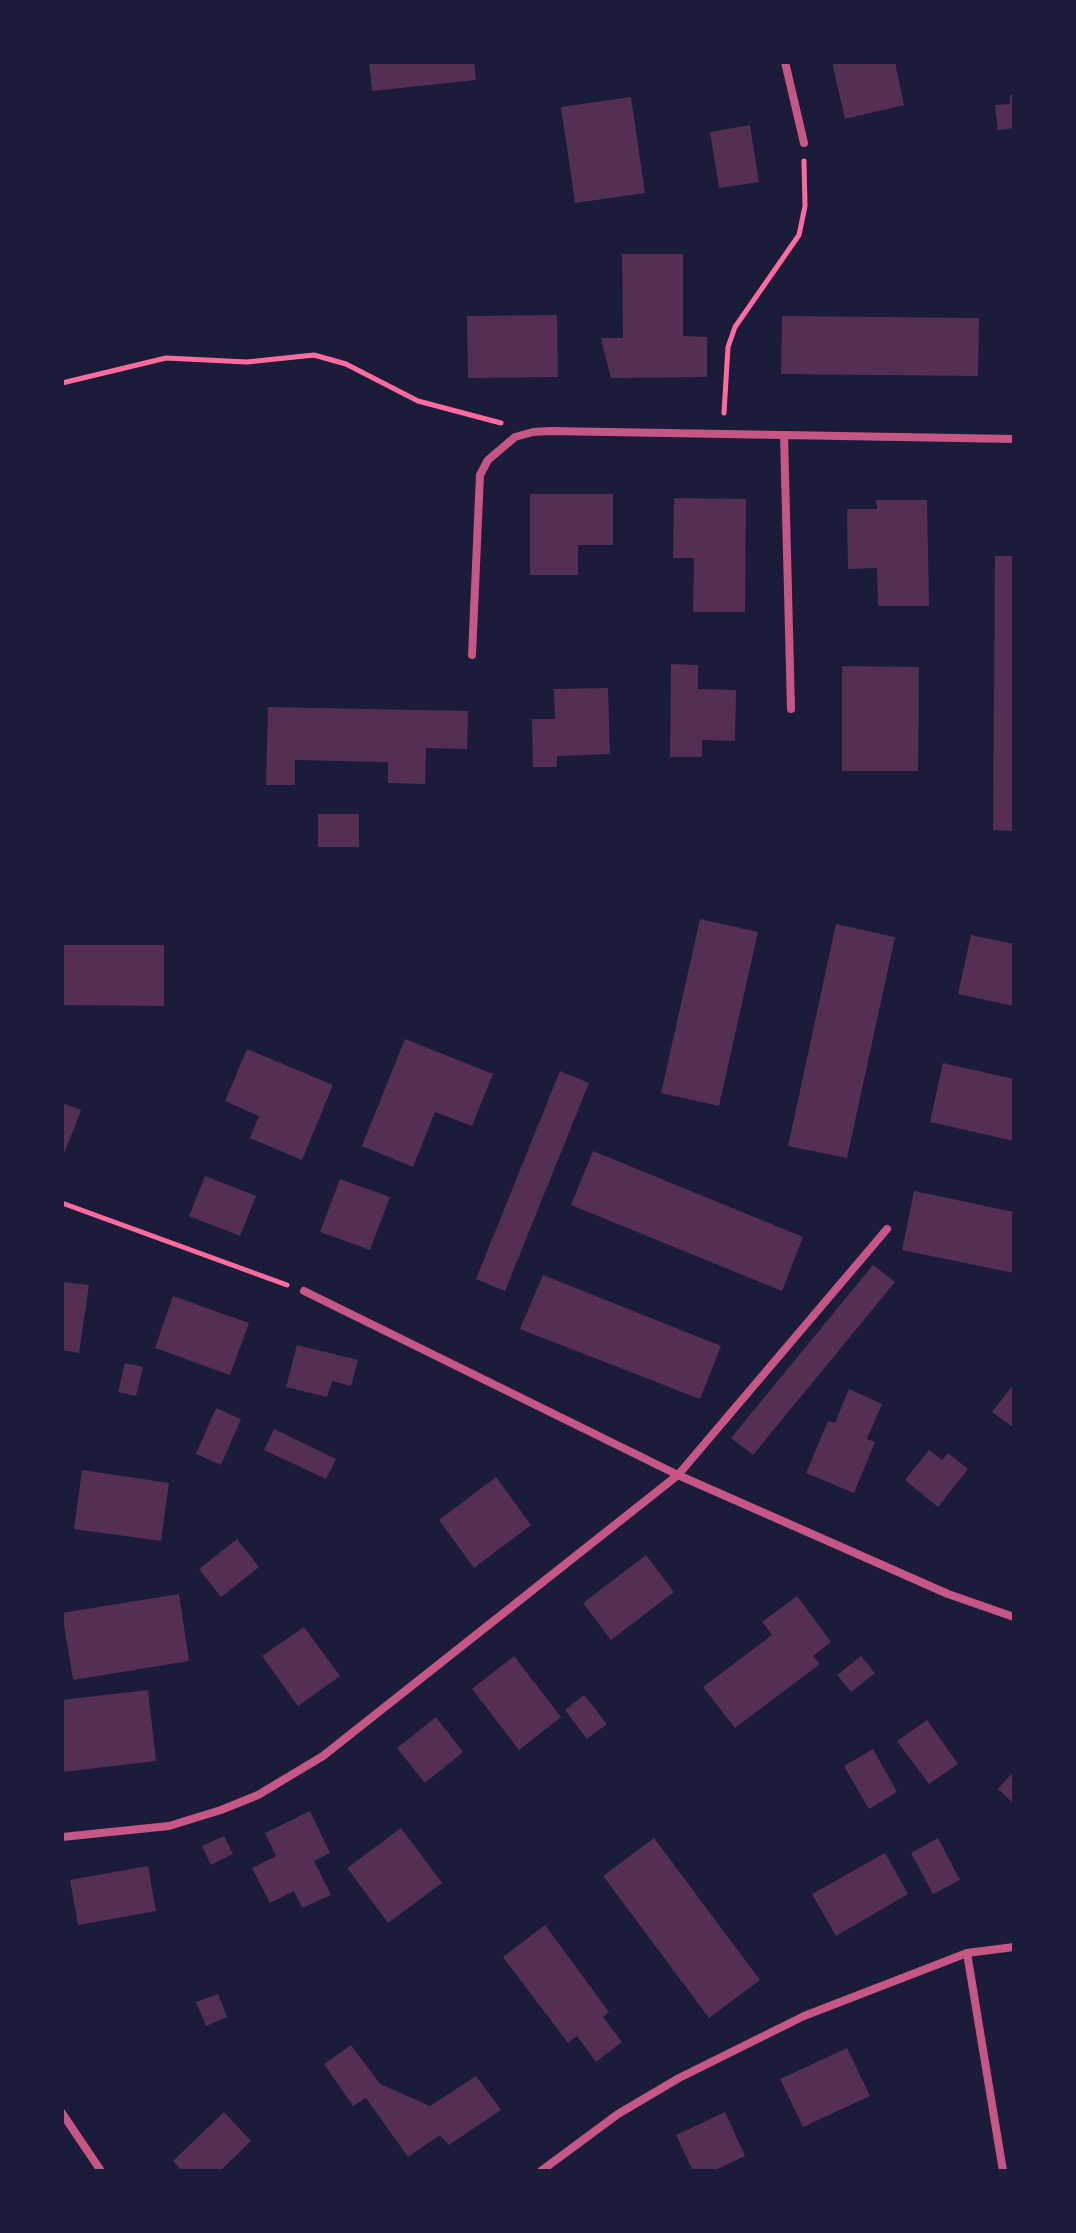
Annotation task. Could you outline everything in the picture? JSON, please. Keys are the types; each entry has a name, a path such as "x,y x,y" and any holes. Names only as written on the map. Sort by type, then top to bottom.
{"street":[{"path":"785,62 804,143"},
{"path":"472,655 480,475 488,460 515,437 533,432 1014,439"},
{"path":"784,435 791,709"},
{"path":"62,1837 169,1826 221,1810 258,1795 323,1756 678,1475 887,1229"},
{"path":"304,1291 678,1475 948,1594 1014,1617"},
{"path":"541,2171 618,2114 733,2050 804,2016 967,1953 1014,1947"},
{"path":"967,1953 1003,2171"},
{"path":"62,2113 101,2171"}],"path":[{"path":"723,434 728,347 735,327 799,235 805,206 804,143"},
{"path":"62,383 166,358 247,362 314,355 346,364 418,401 533,432"},
{"path":"62,1203 304,1291"}],"building":[{"path":"369,62 474,62 476,80 372,91"},
{"path":"832,62 895,62 904,105 845,119"},
{"path":"1010,95 1014,95 1014,128 998,130 995,105 1010,104"},
{"path":"631,97 645,193 575,203 561,107"},
{"path":"750,125 759,182 719,188 710,132"},
{"path":"622,254 683,254 683,336 707,337 707,377 611,378 601,338 623,338"},
{"path":"557,315 558,377 468,378 467,316"},
{"path":"782,316 979,318 978,376 781,374"},
{"path":"530,494 613,494 613,545 578,545 578,575 530,575"},
{"path":"674,498 746,499 745,612 693,612 694,558 673,558"},
{"path":"876,500 927,500 929,606 878,606 877,568 848,569 847,509 877,509"},
{"path":"995,556 1014,556 1014,831 993,830"},
{"path":"671,664 698,665 698,689 736,690 735,741 702,740 702,757 670,757"},
{"path":"842,666 919,667 918,771 842,771"},
{"path":"608,688 610,754 557,756 557,767 533,767 532,719 555,719 554,689"},
{"path":"268,707 468,711 467,749 426,748 425,784 388,783 388,762 295,760 295,785 266,785"},
{"path":"318,814 359,814 359,847 318,847"},
{"path":"700,919 758,932 719,1106 661,1093"},
{"path":"836,924 895,937 847,1158 788,1146"},
{"path":"971,935 1014,944 1014,1006 958,994"},
{"path":"62,945 164,945 164,1006 62,1005"},
{"path":"405,1039 493,1074 472,1126 435,1112 413,1167 362,1146"},
{"path":"247,1049 333,1085 302,1160 250,1138 259,1116 225,1101"},
{"path":"943,1063 1014,1079 1014,1141 930,1122"},
{"path":"560,1071 589,1083 505,1291 476,1279"},
{"path":"62,1103 81,1110 62,1159"},
{"path":"593,1151 803,1237 782,1291 571,1205"},
{"path":"205,1176 256,1196 240,1236 189,1216"},
{"path":"340,1179 390,1197 370,1250 320,1232"},
{"path":"914,1191 1014,1212 1014,1273 902,1250"},
{"path":"873,1265 895,1282 753,1455 731,1438"},
{"path":"543,1275 721,1346 700,1399 520,1329"},
{"path":"62,1282 89,1285 79,1353 62,1350"},
{"path":"173,1296 249,1323 230,1375 155,1348"},
{"path":"297,1345 358,1360 351,1386 332,1381 327,1397 286,1387"},
{"path":"125,1363 143,1367 136,1396 118,1392"},
{"path":"1014,1384 1014,1428 992,1412"},
{"path":"849,1389 882,1404 867,1439 875,1442 854,1493 806,1473 828,1421 835,1423"},
{"path":"216,1408 241,1419 221,1465 196,1454"},
{"path":"274,1429 336,1459 326,1479 264,1450"},
{"path":"929,1450 942,1460 948,1453 968,1469 938,1507 905,1480"},
{"path":"82,1470 169,1483 161,1541 74,1529"},
{"path":"496,1477 531,1525 474,1568 439,1520"},
{"path":"237,1539 259,1567 221,1597 199,1569"},
{"path":"646,1555 674,1592 611,1640 583,1603"},
{"path":"179,1594 189,1661 73,1680 62,1613"},
{"path":"797,1596 831,1642 813,1656 820,1664 735,1728 703,1687 772,1635 762,1622"},
{"path":"304,1627 340,1676 298,1706 262,1656"},
{"path":"514,1656 561,1717 519,1750 472,1689"},
{"path":"861,1656 875,1673 851,1692 837,1675"},
{"path":"148,1690 156,1761 62,1772 62,1700"},
{"path":"584,1695 607,1724 587,1739 565,1710"},
{"path":"436,1717 463,1752 425,1783 397,1748"},
{"path":"927,1720 958,1764 929,1784 897,1741"},
{"path":"873,1749 897,1792 869,1809 844,1766"},
{"path":"1014,1771 1014,1804 998,1789"},
{"path":"310,1811 330,1853 314,1861 331,1895 302,1908 294,1891 270,1903 252,1868 276,1856 265,1833"},
{"path":"401,1828 442,1883 388,1923 347,1868"},
{"path":"224,1836 233,1854 211,1865 202,1846"},
{"path":"654,1838 760,1980 709,2018 603,1876"},
{"path":"938,1838 960,1880 933,1894 911,1853"},
{"path":"885,1853 908,1894 836,1936 812,1894"},
{"path":"148,1866 156,1911 78,1925 70,1880"},
{"path":"545,1925 609,2012 603,2017 622,2042 596,2062 577,2036 568,2043 503,1957"},
{"path":"218,1994 227,2017 206,2026 196,2002"},
{"path":"351,2045 380,2084 430,2106 476,2076 501,2110 449,2145 440,2135 408,2157 366,2098 353,2106 324,2064"},
{"path":"847,2048 870,2096 803,2127 780,2079"},
{"path":"224,2112 251,2141 220,2171 182,2171 173,2161"},
{"path":"725,2112 745,2156 713,2171 693,2171 676,2135"}]}
